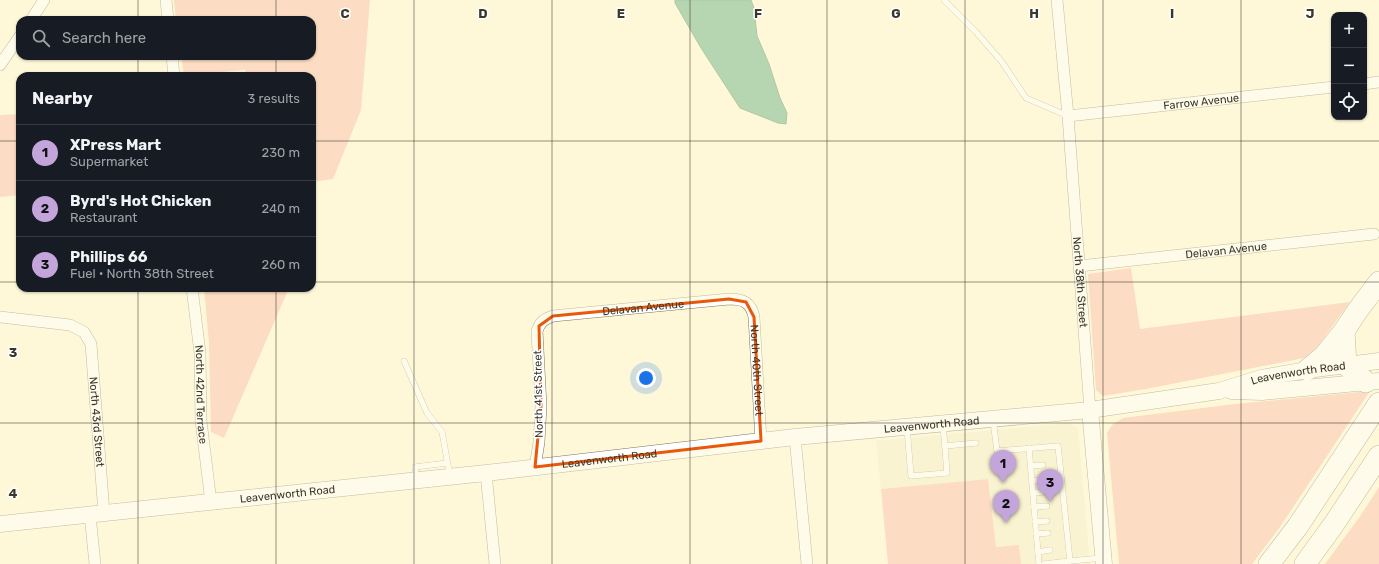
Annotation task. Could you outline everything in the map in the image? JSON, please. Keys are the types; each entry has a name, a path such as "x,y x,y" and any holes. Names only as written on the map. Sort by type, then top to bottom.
{"highway":[{"path":"1307,370 1324,356 1379,282"},
{"path":"1344,330 1346,365 1373,382"},
{"path":"1270,564 1298,526 1377,407"},
{"path":"1305,564 1334,524 1379,456"}],"main road":[{"name":"Leavenworth Road","path":"0,524 416,480 448,470 486,473 760,441 1090,410 1219,391 1261,378 1307,370 1379,361"},
{"name":"Leavenworth Road","path":"1219,391 1262,392 1373,382"},
{"name":"North 38th Street","path":"1090,410 1104,561"}],"street":[{"path":"34,16 44,0"},
{"path":"166,0 168,16"},
{"name":"North 38th Street","path":"1057,0 1068,116 1090,410"},
{"path":"0,65 16,42"},
{"path":"172,60 174,72"},
{"path":"1367,84 1379,82"},
{"name":"Farrow Avenue","path":"1068,116 1331,87"},
{"name":"Delavan Avenue","path":"1079,266 1374,234"},
{"name":"North 42nd Terrace","path":"192,292 200,353 201,422 211,502"},
{"name":"Delavan Avenue","path":"541,323 545,318 553,316 729,299 736,299 746,302"},
{"name":"North 40th Street","path":"746,302 752,310 754,317 760,441"},
{"name":"North 43rd Street","path":"0,317 70,325 84,332 91,344 97,514 95,564"},
{"name":"North 41st Street","path":"535,467 539,442 541,406 537,331 541,323"},
{"path":"795,438 807,564"},
{"path":"486,473 495,564"}],"lane":[{"path":"944,0 976,32 1002,62 1026,98 1068,116"},
{"path":"404,361 427,413 442,432 448,470"},
{"path":"993,419 996,451 1058,446 1057,464 1063,490 1070,561"},
{"path":"906,427 911,476 947,473 943,424"},
{"path":"945,446 976,443"},
{"path":"1029,448 1039,564"},
{"path":"1031,466 1043,465"},
{"path":"1032,481 1044,480"},
{"path":"1056,491 1063,490"},
{"path":"1033,493 1045,492"},
{"path":"1058,506 1065,505"},
{"path":"1034,507 1047,506"},
{"path":"1059,520 1066,519"},
{"path":"1035,522 1047,521"},
{"path":"1061,532 1067,531"},
{"path":"1036,534 1048,533"},
{"path":"1061,549 1069,549"},
{"path":"1038,552 1050,550"},
{"path":"1044,564 1070,561 1104,561"}],"highlighted area":[{"path":"729,299 746,302 754,317 761,441 535,467 541,406 539,326 553,316"}],"shaded area":[{"path":"174,0 370,0 361,110 333,179 316,181 316,72 245,72 245,70 221,72 184,72 182,60 316,60 316,16 176,16"},
{"path":"675,0 751,0 754,8 757,36 787,113 786,124 778,123 740,108 701,48 675,3"},
{"path":"16,114 16,195 0,197 0,115"},
{"path":"1131,268 1140,329 1350,302 1318,346 1304,358 1103,396 1096,390 1088,274"},
{"path":"204,292 287,292 224,438 211,432 209,343"},
{"path":"1370,391 1280,527 1252,564 1119,564 1107,433 1112,425 1123,418 1235,404"},
{"path":"1068,423 1078,428 1090,564 1021,564 1019,545 996,547 988,479 881,489 876,441"},
{"path":"988,479 996,547 1019,545 1021,564 888,564 881,489"},
{"path":"1379,487 1379,564 1325,564 1361,515"}],"place":[{"name":"XPress Mart","path":"1003,483"},
{"name":"Phillips 66","path":"1050,502"},
{"name":"Byrd's Hot Chicken","path":"1006,523"}]}
